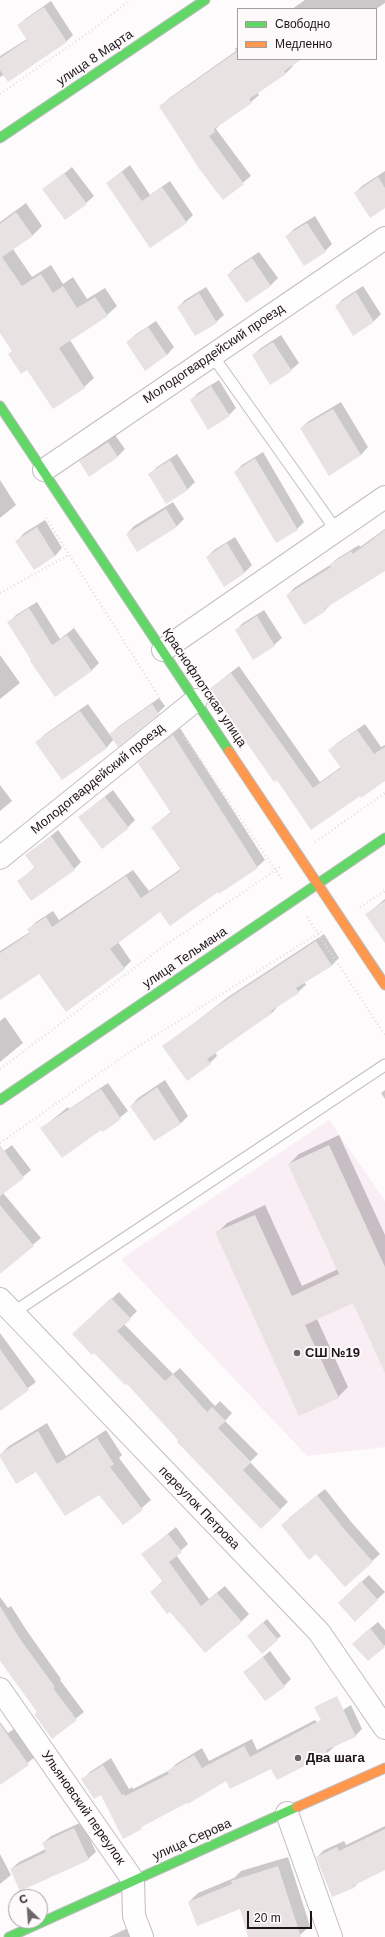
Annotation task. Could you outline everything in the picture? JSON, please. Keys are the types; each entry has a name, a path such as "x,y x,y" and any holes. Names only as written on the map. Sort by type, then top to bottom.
{"street":[{"name":"улица 8 Марта","path":"0,138 205,0"},
{"name":"Молодогвардейский проезд","path":"44,470 385,238"},
{"name":"Краснофлотская улица","path":"0,406 44,470 385,985"},
{"path":"163,650 385,497"},
{"name":"Молодогвардейский проезд","path":"0,858 196,700"},
{"name":"улица Тельмана","path":"0,1100 385,838"},
{"name":"переулок Петрова","path":"7,1305 319,1632 385,1728"},
{"name":"Ульяновский переулок","path":"0,1689 133,1880"},
{"name":"улица Серова","path":"9,1937 385,1768"},
{"path":"287,1813 331,1937"},
{"path":"133,1880 134,1916 142,1937"}],"lane":[{"path":"212,355 336,530"},
{"path":"7,1305 385,1065"}],"path":[{"path":"0,94 92,30 130,0"},
{"path":"45,517 173,719 295,898 385,1034"},
{"path":"0,593 69,555"},
{"path":"0,1069 154,953 276,870 385,793"},
{"path":"0,1143 131,1051 385,891"}],"shaded area":[{"name":"СШ №19","path":"329,1120 385,1201 385,1447 307,1456 121,1259"}],"building":[{"path":"44,7 67,42 8,82 0,70 0,58 27,40 17,25"},
{"path":"237,52 237,60 300,60 284,71 286,74 249,99 252,103 214,129 215,132 209,136 244,184 223,200 200,170 159,106"},
{"path":"122,172 142,201 162,187 187,223 150,248 106,183"},
{"path":"64,173 87,204 65,220 42,189"},
{"path":"378,177 385,188 385,208 370,218 354,193"},
{"path":"16,212 33,236 2,257 22,286 41,274 53,293 63,286 77,308 95,297 108,316 59,348 85,388 53,409 27,370 21,374 8,354 12,351 0,333 0,224"},
{"path":"307,223 326,252 304,266 285,236"},
{"path":"252,258 271,286 246,303 227,275"},
{"path":"356,292 374,322 353,336 335,306"},
{"path":"199,293 217,323 195,336 177,307"},
{"path":"148,327 167,355 145,371 126,342"},
{"path":"273,342 292,371 270,385 252,355"},
{"path":"211,386 230,416 208,430 190,400"},
{"path":"333,409 361,455 329,476 300,428"},
{"path":"108,442 118,457 89,477 79,461"},
{"path":"255,458 298,530 276,543 234,472"},
{"path":"170,460 188,490 166,504 148,474"},
{"path":"166,509 177,527 137,552 126,534"},
{"path":"37,527 55,556 34,570 15,541"},
{"path":"385,530 385,571 324,609 326,611 304,625 286,595 331,567 329,565 351,551 353,554"},
{"path":"227,543 245,573 224,587 206,557"},
{"path":"29,608 52,645 67,635 92,671 55,697 30,661 31,660 7,622"},
{"path":"257,616 275,646 253,660 235,630"},
{"path":"231,673 313,788 341,768 328,750 357,730 374,754 385,747 385,781 361,798 360,796 311,830 277,780 274,782 209,689"},
{"path":"152,704 159,714 118,747 109,734"},
{"path":"80,711 107,748 62,780 35,742"},
{"path":"173,735 258,868 219,894 218,892 170,926 160,912 110,949 125,969 66,1012 39,974 0,1000 0,953 30,933 27,929 46,917 52,927 126,876 141,898 181,870 151,827 171,813 138,763"},
{"path":"105,797 129,828 102,849 78,817"},
{"path":"51,836 75,870 31,901 17,881 35,868 25,855"},
{"path":"385,901 385,943 365,914"},
{"path":"316,941 332,966 296,988 299,993 271,1011 272,1013 207,1059 211,1064 187,1081 162,1046 220,1004"},
{"path":"157,1087 181,1124 154,1141 130,1106"},
{"path":"101,1089 121,1119 103,1132 101,1130 62,1158 40,1128"},
{"path":"0,1145 24,1178 0,1196"},
{"path":"329,1145 385,1267 385,1373 353,1303 305,1325 339,1398 299,1416 215,1232 255,1215 292,1296 339,1274 288,1164"},
{"path":"0,1205 34,1246 0,1274"},
{"path":"111,1298 131,1319 117,1331 165,1381 173,1374 207,1412 212,1407 226,1421 218,1428 251,1462 243,1470 281,1510 261,1529 177,1442 178,1440 127,1384 125,1385 94,1353 92,1355 72,1334"},
{"path":"0,1349 29,1390 0,1411"},
{"path":"38,1431 57,1464 97,1438 114,1464 110,1467 143,1510 123,1525 99,1495 65,1516 36,1472 16,1484 0,1457 0,1454"},
{"path":"317,1495 373,1562 345,1587 316,1554 309,1560 281,1525"},
{"path":"168,1534 182,1552 169,1562 201,1606 217,1593 242,1622 205,1653 170,1612 167,1614 150,1592 163,1582 141,1554"},
{"path":"361,1581 378,1600 355,1622 338,1603"},
{"path":"0,1606 20,1639 55,1687 53,1688 77,1720 52,1739 34,1714 37,1712 0,1661"},
{"path":"263,1622 278,1640 262,1654 247,1636"},
{"path":"370,1628 385,1647 368,1661 352,1644"},
{"path":"263,1657 285,1687 265,1701 243,1672"},
{"path":"337,1696 356,1737 326,1750 328,1754 277,1780 271,1769 230,1789 226,1781 188,1804 187,1803 141,1827 142,1829 123,1839 101,1795 94,1799 81,1779 103,1765 122,1795 124,1794 125,1796 169,1774 167,1771 194,1755 202,1768 244,1746 250,1757 321,1720 314,1707"},
{"path":"0,1724 29,1765 0,1785"},
{"path":"74,1828 89,1860 24,1889 19,1889 10,1869 46,1852 42,1843"},
{"path":"385,1829 385,1870 353,1886 354,1888 332,1897 316,1857 337,1847 339,1851"},
{"path":"278,1866 301,1937 248,1937 240,1909 197,1926 188,1902 232,1884 231,1881"}],"traffic: fast":[{"path":"0,138 205,0"},
{"path":"0,406 229,751"},
{"path":"0,1100 385,838"},
{"path":"9,1937 297,1807"}],"traffic: slow":[{"path":"229,751 385,985"},
{"path":"297,1807 385,1768"}],"place":[{"name":"СШ №19","path":"297,1353"},
{"name":"Два шага","path":"298,1758"}]}
